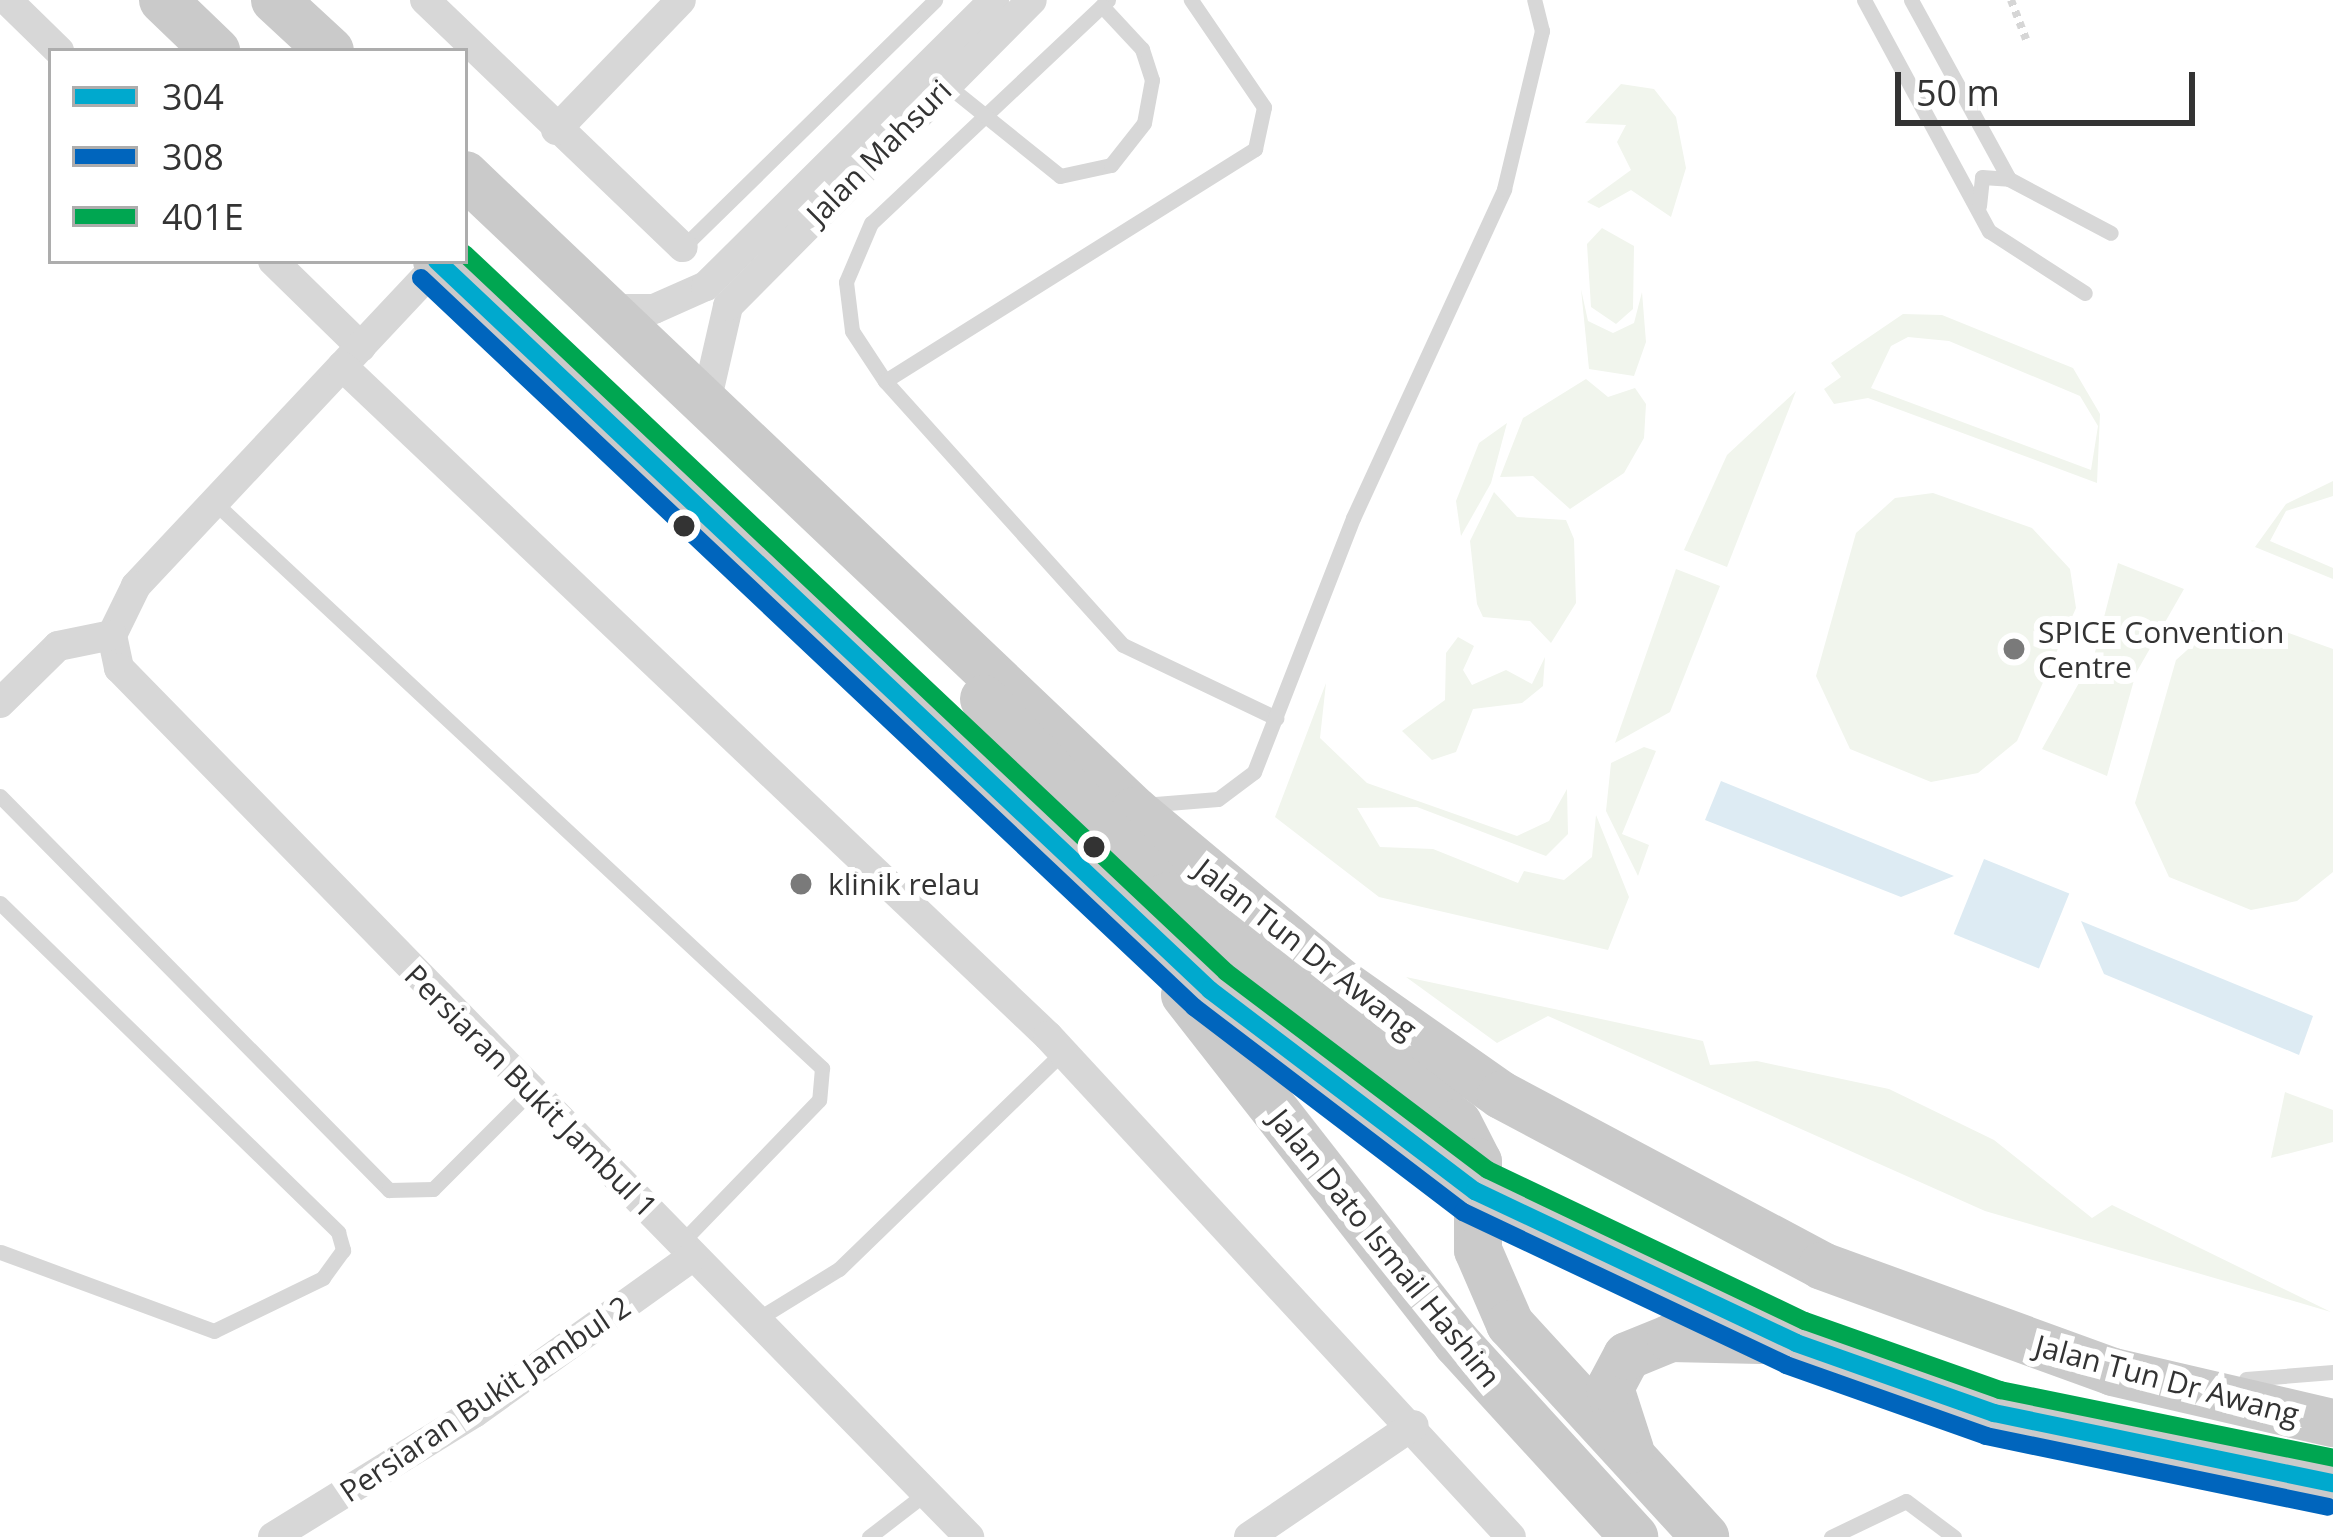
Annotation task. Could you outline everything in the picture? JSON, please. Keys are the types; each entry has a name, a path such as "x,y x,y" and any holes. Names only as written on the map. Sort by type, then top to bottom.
{"main road":[{"path":"163,0 213,48"},
{"path":"275,0 327,48"},
{"name":"Jalan Tun Dr Awang","path":"468,179 707,398 1130,806 1343,984 1571,1139 1822,1266 2113,1372 2333,1424"},
{"name":"Jalan Tun Dr Awang","path":"440,264 1294,1063 1475,1191 1796,1343 2100,1442 2333,1483"},
{"name":"Jalan Dato Ismail Hashim","path":"883,568 1094,826 1230,949 1458,1123 1475,1150 1478,1250 1510,1324 1705,1537"},
{"name":"Jalan Dato Ismail Hashim","path":"1106,890 1457,1342 1634,1537"},
{"path":"1646,1474 1610,1401 1627,1356 1696,1335 1796,1343"}],"street":[{"path":"8,0 56,48"},
{"path":"425,0 683,248"},
{"path":"556,130 681,0"},
{"name":"Jalan Mahsuri","path":"717,296 994,0"},
{"name":"Jalan Mahsuri","path":"717,296 947,85 1032,0"},
{"path":"275,264 351,356 1063,1052 1414,1425 1511,1537"},
{"path":"0,703 58,646 112,635 136,586 436,264"},
{"path":"610,309 654,309 717,296 707,398"},
{"name":"Persiaran Bukit Jambul 1","path":"112,635 128,682 970,1537"},
{"name":"Persiaran Bukit Jambul 2","path":"273,1537 475,1414 687,1249"},
{"path":"1256,1535 1414,1425"}],"lane":[{"path":"683,248 934,0"},
{"path":"885,381 1255,149 1264,107 1191,0"},
{"path":"1130,806 1218,800 1245,784 1276,718 1353,518 1504,189 1542,31 1534,0"},
{"path":"1864,0 1989,232 2086,292"},
{"path":"1911,0 2008,179 2111,232"},
{"path":"947,85 987,119 1060,176 1128,149 1152,80 1142,50 1105,3 987,119 872,223 846,282 852,331 885,381 1123,645 1276,718"},
{"path":"1989,232 1976,183 2008,179"},
{"path":"214,502 822,1068 819,1100 687,1249"},
{"path":"0,796 389,1190 433,1189 531,1091"},
{"path":"0,903 338,1232 343,1250 323,1278 214,1331 0,1252"},
{"path":"756,1320 839,1269 1063,1052"},
{"path":"2113,1372 2170,1365 2281,1382 2333,1372"},
{"path":"869,1537 926,1493"},
{"path":"1831,1537 1906,1501 1954,1537"}],"path":[{"path":"2011,0 2026,39"}],"shaded area":[{"path":"1621,84 1654,89 1676,117 1686,168 1671,217 1631,190 1599,208 1587,202 1631,170 1617,142 1626,125 1585,123"},
{"path":"1602,228 1634,246 1633,309 1616,324 1591,307 1587,244"},
{"path":"1581,289 1588,321 1613,333 1634,323 1642,292 1646,342 1634,376 1589,369"},
{"path":"1903,314 1942,315 2073,368 2100,414 2097,483 1868,398 1834,404 1824,389 1841,377 1831,363","holes":["1908,337 1949,341 2080,396 2098,426 2091,470 1871,388 1891,346"]},
{"path":"1586,379 1608,397 1635,388 1646,404 1644,438 1624,473 1570,509 1533,476 1500,477 1523,418"},
{"path":"1796,391 1727,567 1684,550 1727,455"},
{"path":"1507,423 1491,483 1461,536 1456,501 1479,443"},
{"path":"2333,481 2333,496 2286,511 2270,541 2333,568 2333,579 2255,547 2286,504"},
{"path":"1494,492 1517,517 1566,520 1574,539 1576,603 1551,643 1530,621 1483,617 1477,604 1470,541"},
{"path":"1933,493 2032,528 2070,569 2076,608 2017,741 1978,773 1931,782 1850,749 1816,676 1856,533 1895,498"},
{"path":"2118,563 2184,589 2136,673 2107,776 2042,749 2094,656"},
{"path":"1676,569 1720,586 1670,712 1615,743"},
{"path":"2253,620 2333,649 2333,872 2297,901 2251,910 2169,877 2135,803 2176,660 2215,625"},
{"path":"1458,637 1474,646 1463,670 1472,685 1506,670 1532,684 1545,657 1543,686 1522,703 1473,709 1456,752 1432,760 1402,731 1445,700 1446,653"},
{"path":"1326,683 1320,738 1367,783 1517,836 1549,821 1567,789 1568,834 1546,856 1417,807 1357,808 1380,847 1433,849 1518,883 1524,871 1564,880 1592,857 1596,815 1629,897 1608,950 1379,897 1275,817"},
{"path":"1644,747 1656,751 1622,834 1649,845 1638,876 1606,811 1611,763"},
{"path":"1721,781 1954,876 1901,897 1705,820"},
{"path":"1984,859 2069,893 2039,969 1954,934"},
{"path":"2081,921 2313,1016 2299,1055 2104,974"},
{"path":"1406,977 1703,1041 1710,1065 1757,1061 1889,1089 1994,1140 2092,1218 2112,1205 2331,1312 1985,1211 1548,1016 1497,1043"},
{"path":"2285,1092 2333,1110 2333,1142 2271,1158"}],"transit line":[{"name":"401E","path":"468,257 1226,972 1488,1170 1805,1321 2000,1390 2333,1458"},
{"name":"304","path":"440,264 1210,990 1475,1191 1796,1343 1994,1413 2333,1483"},
{"name":"308","path":"421,278 1194,1007 1463,1212 1786,1365 1986,1436 2328,1507"}],"place":[{"name":"SPICE Convention Centre","path":"2014,649"},
{"name":"klinik relau","path":"801,884"}]}
